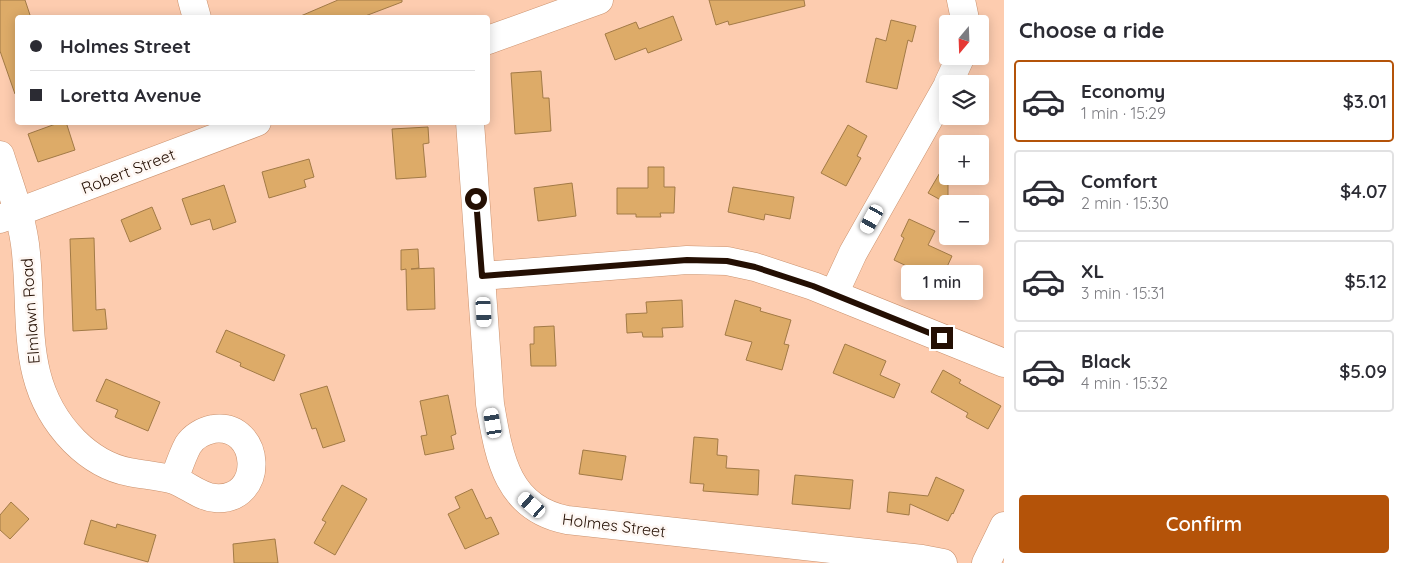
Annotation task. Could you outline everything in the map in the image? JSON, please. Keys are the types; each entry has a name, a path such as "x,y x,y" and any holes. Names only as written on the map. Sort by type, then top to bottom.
{"street":[{"path":"192,0 196,15"},
{"path":"490,39 599,0"},
{"path":"961,0 964,15"},
{"path":"834,294 853,253 939,100"},
{"name":"Robert Street","path":"9,216 241,125"},
{"name":"Holmes Street","path":"470,125 488,385 493,423 505,472 523,498 539,511 568,520 913,558 943,563"},
{"name":"Elmlawn Road","path":"0,155 9,216 26,253 33,363 38,384 52,413 74,442 95,458 127,472 174,480"},
{"path":"482,276 714,260 727,261 755,267 834,294 1004,363"},
{"path":"986,563 1004,526"}],"building":[{"path":"0,0 25,0 30,15 15,15 15,94 0,51"},
{"path":"338,0 402,0 402,2 368,15 303,15"},
{"path":"709,0 804,0 805,6 729,25 728,21 716,25"},
{"path":"673,16 682,40 648,53 646,48 615,60 605,34 636,22 639,29"},
{"path":"891,20 916,26 912,42 908,40 897,89 866,82 876,38 886,41"},
{"path":"541,71 543,98 549,98 551,131 515,134 511,73"},
{"path":"53,125 67,125 75,150 38,162 28,134"},
{"path":"848,125 867,136 857,156 861,158 846,186 821,173"},
{"path":"428,127 429,143 423,144 426,177 396,179 392,129"},
{"path":"309,159 314,177 304,180 306,187 269,198 262,172"},
{"path":"648,167 664,167 664,187 675,187 674,213 660,213 661,217 636,217 636,214 617,214 617,188 648,188"},
{"path":"939,174 939,185 948,185 948,195 939,195 939,199 928,193"},
{"path":"572,183 576,216 538,221 534,188"},
{"path":"224,185 236,222 213,230 210,219 191,225 182,199"},
{"path":"733,187 794,197 790,219 765,214 764,220 728,212"},
{"path":"152,207 161,229 130,242 121,220"},
{"path":"909,219 935,231 928,245 952,256 940,282 894,260 904,238 901,236"},
{"path":"94,238 96,310 105,309 107,329 73,331 70,239"},
{"path":"418,249 419,268 411,269 434,268 435,309 407,310 406,269 401,270 401,250"},
{"path":"682,300 683,327 662,328 663,337 643,337 642,332 627,333 626,314 647,313 646,302"},
{"path":"735,300 761,308 760,311 791,320 784,344 789,345 782,370 746,360 752,342 725,335"},
{"path":"554,326 556,366 531,366 530,344 534,344 534,327"},
{"path":"226,330 285,355 274,381 240,366 241,363 216,352"},
{"path":"845,344 886,361 880,375 900,384 894,398 833,373"},
{"path":"943,370 961,380 959,383 1001,406 988,429 966,417 968,413 931,392"},
{"path":"106,379 160,402 148,431 115,417 118,410 96,401"},
{"path":"327,386 345,441 323,448 316,428 312,429 300,394"},
{"path":"448,395 456,434 451,436 454,449 425,455 421,436 427,435 420,401"},
{"path":"694,437 718,439 717,455 727,456 726,468 759,470 758,495 703,491 704,484 690,483"},
{"path":"583,450 626,456 622,480 579,474"},
{"path":"795,475 853,480 850,509 792,504"},
{"path":"936,477 964,490 948,521 910,504 909,515 887,512 889,492 928,496"},
{"path":"342,485 367,499 335,555 314,543 326,522 322,520"},
{"path":"472,489 486,519 491,517 499,534 465,549 448,514 460,508 455,497"},
{"path":"11,502 29,519 10,539 0,530 0,515"},
{"path":"91,520 116,528 117,524 156,535 148,562 84,544"},
{"path":"275,539 278,563 234,563 233,544"}],"route":[{"path":"476,199 482,276 687,260 727,261 755,267 813,286 942,338"}]}
